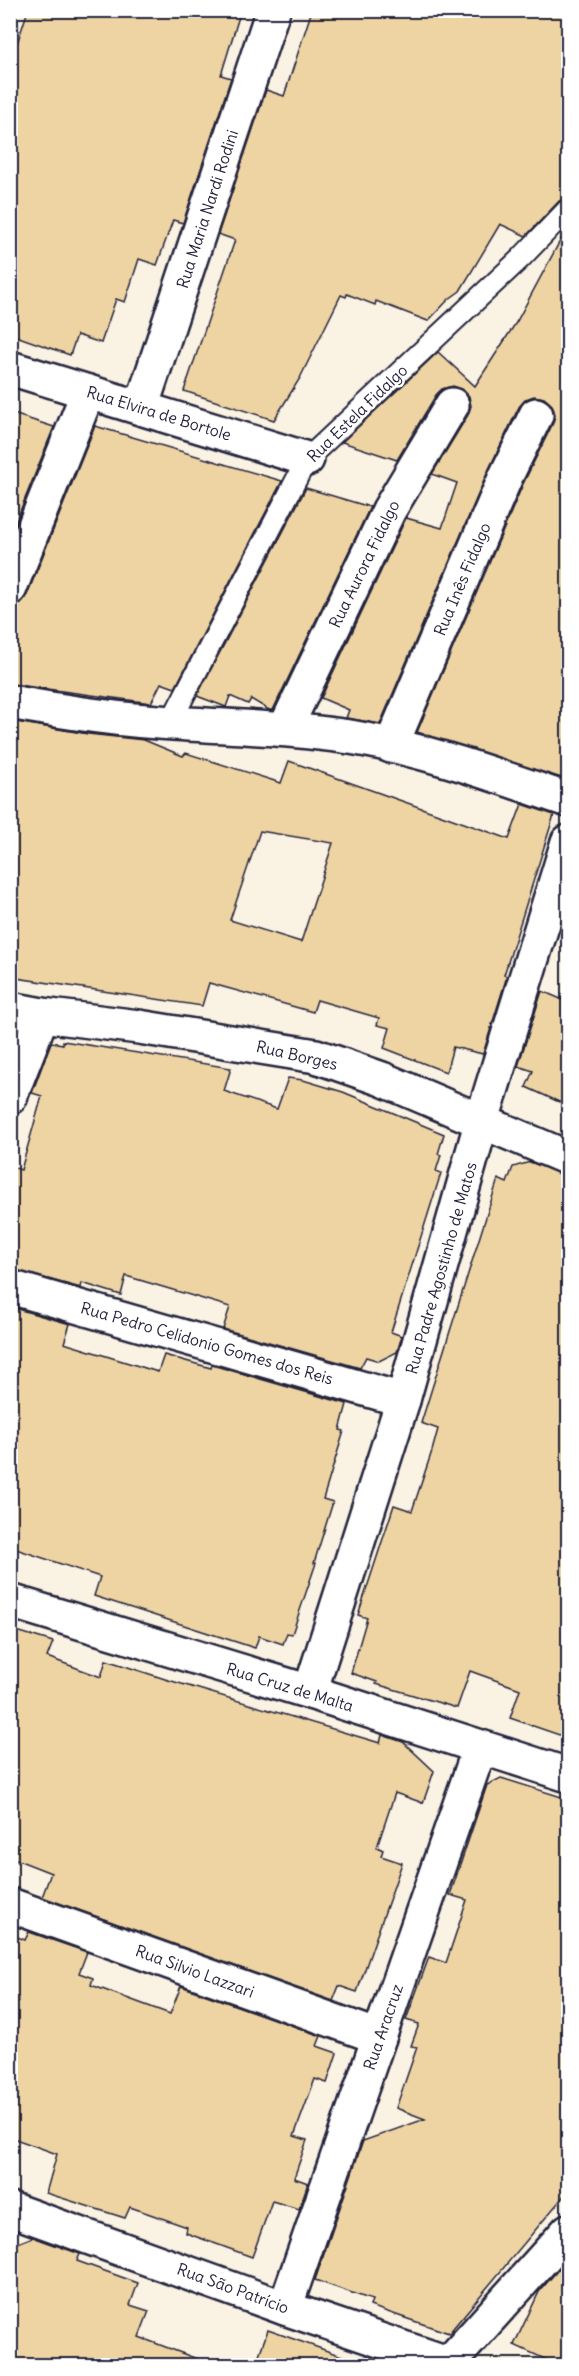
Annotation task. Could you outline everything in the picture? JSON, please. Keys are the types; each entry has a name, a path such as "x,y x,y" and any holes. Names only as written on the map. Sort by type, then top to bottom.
{"street":[{"name":"Rua Maria Nardi Rodini","path":"141,408 273,10"},
{"name":"Rua Elvira de Bortole","path":"10,368 307,459"},
{"path":"10,588 88,392"},
{"name":"Rua Aurora Fidalgo","path":"285,729 388,510 452,405"},
{"name":"Rua Inês Fidalgo","path":"391,746 506,476 536,415"},
{"path":"10,702 65,712 170,723 285,729 350,737 436,756 568,800"},
{"name":"Rua Padre Agostinho de Matos","path":"310,1692 403,1400 482,1120 568,842"},
{"name":"Rua Borges","path":"10,1009 42,1016 139,1027 316,1056 382,1079 568,1158"},
{"path":"10,1097 42,1016"},
{"name":"Rua Pedro Celidonio Gomes dos Reis","path":"10,1287 403,1400"},
{"name":"Rua Cruz de Malta","path":"10,1601 310,1692 568,1775"},
{"name":"Rua Aracruz","path":"285,2308 480,1747"},
{"name":"Rua Silvio Lazzari","path":"10,1905 380,2037"},
{"name":"Rua São Patrício","path":"10,2209 285,2308 453,2364"},
{"path":"453,2364 568,2231"}],"lane":[{"name":"Rua Estela Fidalgo","path":"170,723 307,459 520,259 568,209"}],"building":[{"path":"28,10 241,10 221,75 231,78 183,223 173,220 157,265 139,259 125,302 116,299 101,343 77,335 70,355 10,334 10,65"},
{"path":"312,10 568,10 568,197 559,201 526,236 500,224 460,291 428,321 376,301 375,305 347,294 346,297 341,295 300,378 274,420 184,391 235,240 218,234 266,90 284,96"},
{"path":"568,226 568,767 565,779 417,732 523,484 553,423 555,414 552,405 544,398 534,396 526,399 519,407 489,469 380,724 346,718 349,710 321,698 406,518 442,528 457,483 432,474 468,415 471,406 469,396 462,389 453,386 442,389 436,395 397,460 342,442 438,352 475,386 517,321"},
{"path":"10,413 54,427 10,536"},
{"path":"95,426 282,481 175,688 161,683 151,703 10,684 10,606 21,603 27,595"},
{"path":"306,488 370,507 273,710 251,699 248,704 230,696 226,707 197,696"},
{"path":"10,721 88,734 144,740 183,756 186,753 281,783 289,761 509,839 522,804 554,815 504,975 507,976 483,1054 453,1047 446,1072 384,1048 390,1028 377,1025 379,1018 317,1000 313,1012 209,983 202,1006 10,977","holes":["260,831 333,843 301,942 230,920"]},
{"path":"542,991 568,1002 568,1106 526,1087 533,1071 518,1066"},
{"path":"63,1041 231,1068 224,1091 277,1109 288,1078 303,1080 343,1092 444,1134 436,1171 441,1173 391,1332 402,1336 397,1352 379,1361 366,1357 360,1368 223,1329 230,1307 126,1276 121,1295 82,1283 81,1288 10,1269 10,1166 21,1170 42,1096 32,1093 51,1042 63,1044"},
{"path":"530,1162 568,1176 568,1738 510,1718 520,1689 470,1671 457,1708 376,1684 377,1682 351,1673 367,1618 358,1615 394,1505 412,1511 432,1451 438,1429 421,1423 498,1179 507,1183 513,1167"},
{"path":"10,1307 70,1324 64,1343 158,1372 164,1355 211,1368 212,1365 347,1404 340,1430 344,1431 323,1499 333,1502 314,1563 316,1563 292,1634 287,1633 283,1644 259,1636 255,1648 94,1596 100,1577 10,1547"},
{"path":"10,1629 53,1642 47,1657 101,1677 106,1660 380,1743 382,1735 403,1742 434,1771 423,1803 395,1793 377,1847 383,1850 381,1856 402,1863 357,1992 339,1986 333,2001 42,1897 51,1873 10,1857"},
{"path":"501,1778 568,1799 568,2191 449,2333 370,2306 372,2300 315,2280 363,2141 425,2119 396,2108 417,2047 411,2046 419,2024 406,2020 429,1957 446,1963 467,1900 450,1895 487,1785"},
{"path":"29,1932 87,1952 79,1973 93,1978 91,1985 170,2014 181,1986 321,2036 317,2046 337,2053 327,2083 315,2079 294,2136 307,2140 294,2178 308,2183 299,2209 272,2201 252,2257 186,2233 187,2227 130,2207 125,2218 46,2193 57,2154 10,2137 10,1934 25,1940"},
{"path":"33,2237 80,2254 77,2261 138,2283 130,2305 149,2311 139,2337 208,2363 208,2366 10,2366 10,2246"},
{"path":"568,2258 568,2366 560,2366 514,2345 539,2292"},
{"path":"268,2330 356,2361 356,2366 255,2366"}]}
